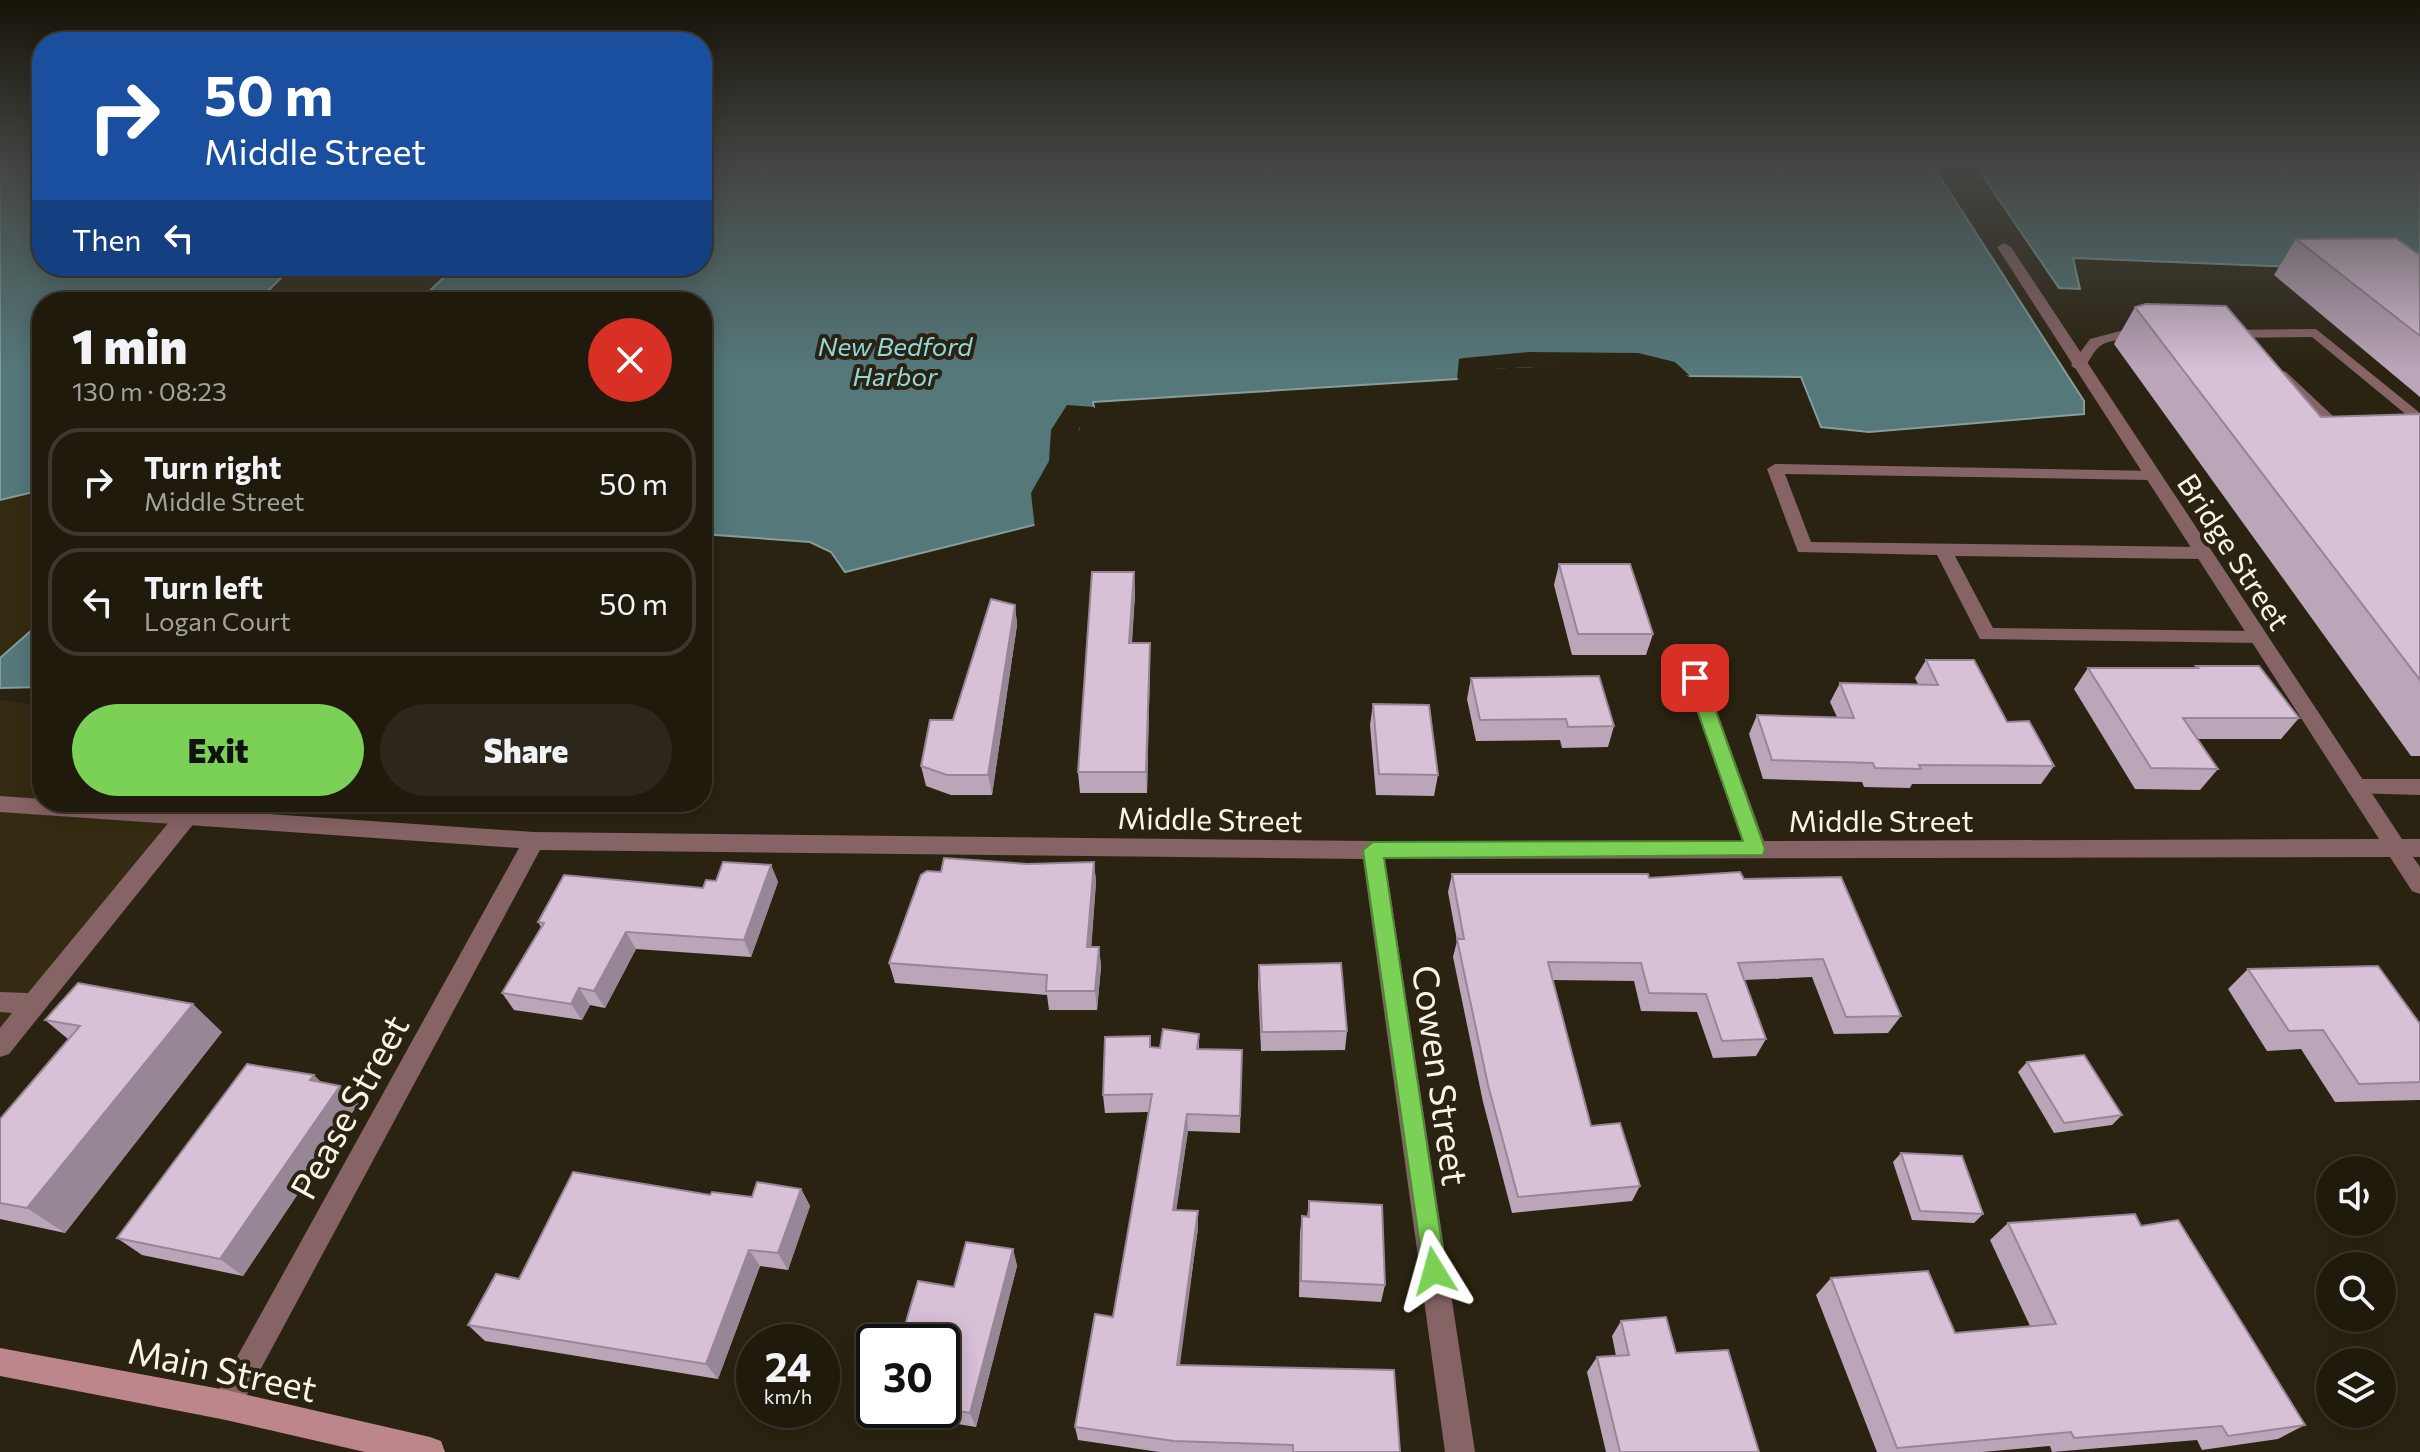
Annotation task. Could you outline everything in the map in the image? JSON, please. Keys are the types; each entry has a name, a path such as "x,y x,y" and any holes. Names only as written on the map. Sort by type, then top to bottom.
{"main road":[{"name":"Main Street","path":"0,1362 226,1405 430,1452"}],"street":[{"name":"Bridge Street","path":"2004,247 2420,885"},
{"path":"2209,334 2316,333 2420,421"},
{"path":"2079,365 2095,342 2124,334 2167,334"},
{"path":"2238,334 2343,434"},
{"path":"2151,475 1775,469 1804,548 2203,553"},
{"path":"1943,550 1987,634 2258,637"},
{"path":"1695,678 1756,849"},
{"path":"2356,787 2420,787"},
{"name":"Middle Street","path":"0,804 32,806"},
{"name":"Middle Street","path":"125,812 534,841 1373,850 2420,848"},
{"path":"0,1046 187,816"},
{"name":"Pease Street","path":"226,1405 534,841"},
{"name":"Cowen Street","path":"1373,850 1460,1452"},
{"path":"0,1002 34,1004"}],"shaded area":[{"path":"283,276 445,276 428,292 267,292"},
{"path":"32,493 32,632 0,662 0,501"},
{"path":"0,700 32,704 32,812 191,812 0,1046"}],"water":[{"path":"0,234 32,234 32,276 283,276 267,292 32,292 32,492 0,500"},
{"name":"New Bedford Harbor","path":"712,234 1977,234 2084,401 2084,414 1869,432 1821,427 1801,377 1690,376 1665,365 1630,362 1463,369 1457,379 1093,402 1094,407 1085,410 1046,522 845,572 831,552 810,542 712,535 712,292 428,292 445,276 712,276"},
{"path":"2022,234 2420,234 2420,272 2073,258 2080,289 2059,288"},
{"path":"32,630 32,687 0,688 0,658"}],"pier":[{"path":"1529,352 1638,353 1675,362 1690,376 1630,366 1533,367 1474,370 1457,379 1459,359"},
{"path":"1067,405 1094,407 1095,411 1088,413 1079,429 1077,458 1049,524 1035,529 1031,493 1049,461 1051,430"}],"building":[{"path":"2396,238 2420,255 2420,336 2296,239"},
{"path":"2146,304 2226,306 2321,417 2420,414 2420,680 2135,307"},
{"path":"1559,564 1630,564 1653,634 1578,634"},
{"path":"1092,572 1134,572 1129,643 1150,643 1146,772 1078,772"},
{"path":"991,599 1015,605 988,775 947,775 921,766 930,720 953,720"},
{"path":"1926,660 1974,660 2007,722 2029,721 2054,766 1919,765 1921,769 1875,768 1873,763 1772,760 1757,715 1854,718 1840,683 1938,685"},
{"path":"2196,666 2259,666 2299,718 2183,718 2218,769 2151,768 2088,668 2198,668"},
{"path":"1599,676 1614,726 1568,727 1566,719 1480,720 1471,678"},
{"path":"1373,704 1429,705 1438,775 1379,774"},
{"path":"944,858 1028,864 1094,862 1087,947 1099,947 1095,991 1046,991 1047,975 889,963 921,875 927,871 941,872"},
{"path":"723,862 771,865 744,940 626,932 594,991 579,988 571,1004 502,993 544,923 538,922 564,875 703,888 706,880 716,881"},
{"path":"1740,872 1744,879 1841,877 1901,1016 1846,1017 1823,959 1738,963 1766,1039 1722,1041 1706,994 1649,993 1641,963 1548,962 1591,1126 1620,1123 1640,1186 1518,1197 1488,1085 1457,939 1464,939 1452,874 1648,874 1649,878"},
{"path":"1341,963 1347,1031 1262,1032 1259,965"},
{"path":"2378,966 2420,1024 2420,1082 2359,1084 2323,1030 2289,1031 2248,969"},
{"path":"78,983 193,1004 27,1208 0,1203 0,1119 80,1026 45,1020"},
{"path":"1163,1029 1199,1034 1197,1049 1242,1050 1240,1116 1187,1114 1173,1210 1198,1211 1177,1365 1394,1370 1400,1452 1293,1452 1293,1445 1174,1441 1075,1427 1095,1314 1113,1317 1152,1094 1103,1095 1105,1037 1150,1036 1150,1047 1160,1048"},
{"path":"2084,1055 2122,1115 2064,1123 2027,1062"},
{"path":"247,1064 314,1075 310,1080 340,1086 220,1259 117,1238"},
{"path":"1901,1153 1962,1156 1983,1214 1920,1211"},
{"path":"573,1172 710,1195 712,1192 752,1197 757,1182 801,1189 778,1253 749,1250 706,1364 468,1325 496,1274 519,1279"},
{"path":"1309,1201 1382,1205 1385,1285 1301,1281 1302,1216 1309,1217"},
{"path":"2135,1214 2141,1226 2178,1220 2305,1425 2228,1436 2222,1426 2074,1438 2071,1432 1897,1448 1831,1278 1928,1271 1955,1333 2056,1324 2008,1223"},
{"path":"966,1242 1013,1249 970,1413 960,1411 960,1324 905,1324 918,1281 954,1287"},
{"path":"1666,1317 1676,1353 1728,1350 1759,1452 1620,1452 1597,1357 1629,1355 1621,1321"}],"route":[{"path":"1434,1271 1373,850 1756,849 1695,678"}]}
